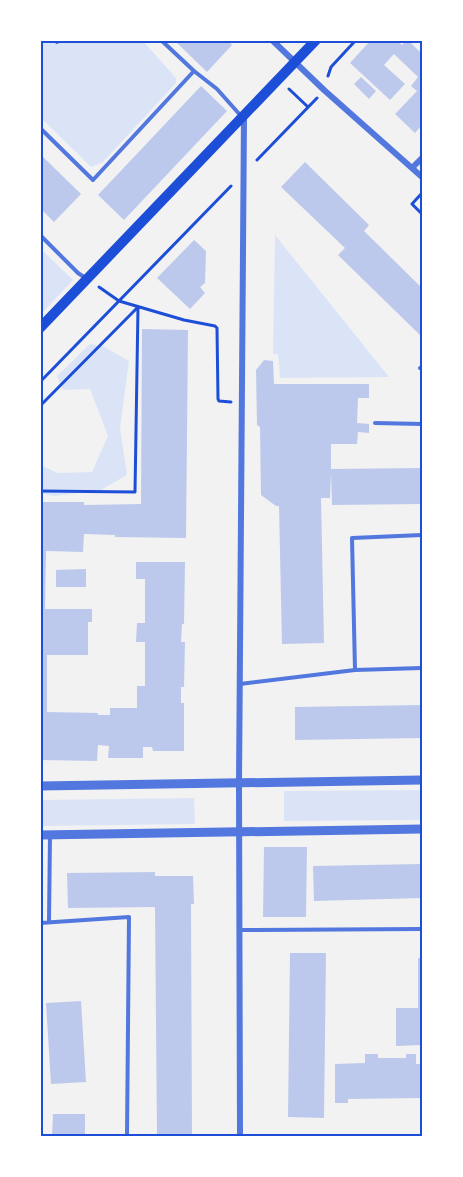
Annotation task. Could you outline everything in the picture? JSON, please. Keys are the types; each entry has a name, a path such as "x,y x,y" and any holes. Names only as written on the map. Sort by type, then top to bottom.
{"main road":[{"path":"40,328 316,40"}],"street":[{"path":"272,40 324,90 423,177"},
{"path":"240,1137 238,783 243,117"},
{"path":"412,168 423,158"},
{"path":"40,786 423,780"},
{"path":"45,835 423,829"}],"lane":[{"path":"162,40 194,71 217,89 243,117"},
{"path":"40,128 93,180 194,71"},
{"path":"40,235 78,273 88,279"},
{"path":"375,423 423,424"},
{"path":"355,670 352,538 423,535"},
{"path":"240,684 355,670 423,668"},
{"path":"45,835 49,921"},
{"path":"40,923 129,917 127,1137"},
{"path":"239,930 423,929"}],"path":[{"path":"40,382 324,90 331,67 356,40"},
{"path":"279,79 308,107"},
{"path":"423,193 421,198 412,204 423,214"},
{"path":"88,279 119,301 217,328 218,399 219,401 242,403"},
{"path":"40,406 138,307"},
{"path":"40,491 135,492 138,307"}],"shaded area":[{"path":"40,41 143,41 176,78 176,83 103,162 91,167 41,118"},
{"path":"275,235 389,377 280,378 278,354 273,354"},
{"path":"41,249 73,280 40,314"},
{"path":"90,344 103,346 129,361 120,428 127,475 99,491 53,496 41,493 40,465 58,473 92,472 108,436 90,389 63,390 57,376"},
{"path":"422,790 422,820 284,821 284,791"},
{"path":"194,798 195,824 41,826 41,800"}],"building":[{"path":"174,40 227,40 232,45 207,72"},
{"path":"371,40 397,40 402,45 408,40 422,54 422,125 415,133 395,114 417,91 411,86 418,77 394,54 384,65 405,84 390,100 350,63"},
{"path":"361,77 376,91 369,99 354,84"},
{"path":"201,86 227,111 124,220 98,195"},
{"path":"40,154 81,194 54,222 40,208"},
{"path":"305,162 369,225 364,231 422,288 422,337 338,255 345,248 281,187"},
{"path":"194,240 206,251 205,283 200,287 205,293 190,309 157,278"},
{"path":"142,329 188,330 186,538 84,534 83,552 46,551 45,609 92,609 92,622 88,622 88,655 47,655 47,712 110,715 110,708 137,708 137,686 145,686 145,642 136,642 137,623 145,623 145,579 136,579 136,562 185,562 184,624 182,624 181,642 185,642 184,687 181,687 181,703 184,703 184,751 153,751 152,747 143,747 143,758 108,758 109,746 98,745 97,761 40,760 40,502 84,502 84,505 141,504"},
{"path":"264,360 273,361 274,384 369,384 369,398 358,398 357,423 369,424 369,433 358,432 357,444 331,444 331,469 422,468 422,504 332,505 331,472 330,498 321,498 324,643 282,644 279,506 261,495 256,370"},
{"path":"86,569 86,587 56,587 56,570"},
{"path":"422,705 422,738 295,740 295,707"},
{"path":"264,847 307,847 306,917 263,917"},
{"path":"422,864 422,898 314,901 313,866"},
{"path":"155,872 155,876 193,876 194,904 191,904 192,1136 157,1136 155,907 68,908 67,873"},
{"path":"290,953 326,953 324,1118 288,1117"},
{"path":"418,958 422,958 422,1045 396,1046 396,1008 418,1008"},
{"path":"81,1001 86,1082 51,1084 46,1003"},
{"path":"365,1054 378,1054 378,1058 406,1058 406,1054 416,1054 416,1064 422,1064 422,1098 348,1099 348,1103 335,1103 335,1064 365,1063"},
{"path":"53,1114 85,1114 85,1136 52,1136"}]}
